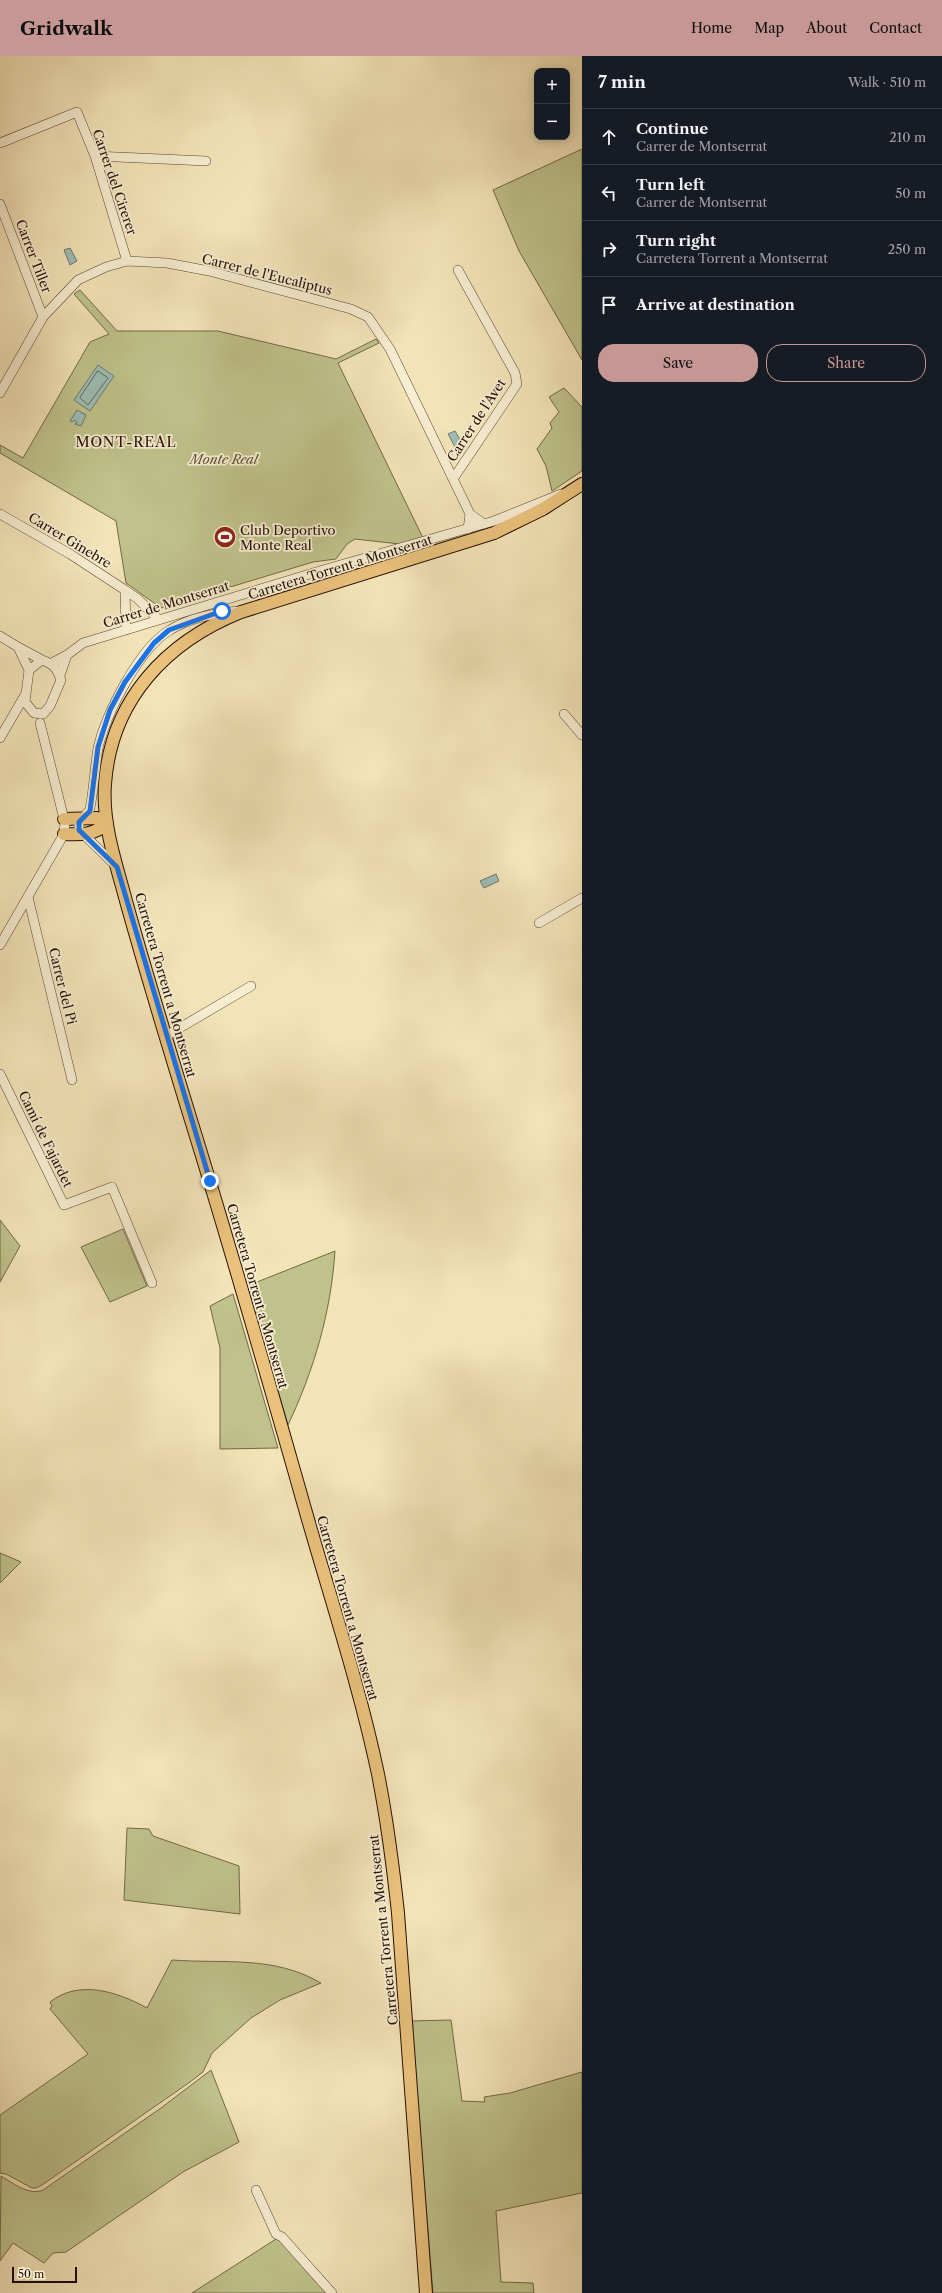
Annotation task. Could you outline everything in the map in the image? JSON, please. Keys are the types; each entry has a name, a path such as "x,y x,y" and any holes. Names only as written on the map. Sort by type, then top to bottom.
{"main road":[{"name":"Carretera Torrent a Montserrat","path":"426,2293 394,1868 377,1771 294,1469 117,867 107,823 105,785 107,768 119,726 130,701 146,677 180,644 203,628 244,611 494,533 520,522 577,488"},
{"path":"82,817 98,818 107,823 101,829 85,834 64,825 82,817"}],"street":[{"name":"Carrer del Cirerer","path":"0,143 76,112 95,156 127,261"},
{"path":"95,156 206,161"},
{"name":"Carrer Tiller","path":"0,206 43,317"},
{"name":"Carrer de l'Eucaliptus","path":"0,393 43,317 78,280 127,261 167,264 209,271 351,309 368,317 390,349 470,514"},
{"name":"Carrer de l'Avet","path":"453,479 517,384 515,373 458,270"},
{"name":"Carrer de Montserrat","path":"52,663 82,643 323,570 484,524 577,488"},
{"name":"Carrer Ginebre","path":"0,514 70,554 125,590 138,599 159,620"},
{"path":"468,529 470,514 484,524"},
{"path":"125,590 126,630"},
{"name":"Carrer de Montserrat","path":"82,817 90,811 98,747 110,710 125,682 154,643 169,630 180,625 222,611 244,611"},
{"path":"0,636 42,660 52,663 60,675"},
{"path":"0,945 28,898 64,825 37,714 25,702 29,670 18,647"},
{"path":"13,714 37,714 50,706 61,680 60,675 67,654"},
{"path":"29,670 42,660"},
{"path":"0,738 25,695"},
{"path":"564,714 582,734"},
{"path":"82,817 79,822 79,830 85,834 117,867"},
{"name":"Carrer del Pi","path":"28,898 72,1080"},
{"path":"539,923 582,898"},
{"path":"166,1036 251,986"},
{"name":"Camí de Fajardet","path":"0,1074 64,1205 112,1187 152,1283"},
{"path":"256,2190 276,2234 282,2237 332,2293"}],"green space":[{"path":"582,149 582,360 519,251 493,190"},
{"name":"Monte Real","path":"80,290 117,331 218,331 336,359 376,339 379,343 338,363 423,538 417,546 355,539 347,544 336,559 313,562 161,608 126,583 116,521 0,453 0,445 23,458 90,342 109,334 74,294"},
{"path":"564,388 582,407 582,471 552,491 546,466 537,449 552,428 550,423 559,412 549,397"},
{"path":"0,1220 20,1246 0,1282"},
{"path":"123,1229 147,1286 110,1302 81,1247"},
{"path":"335,1251 330,1296 320,1340 306,1383 288,1425 247,1286"},
{"path":"233,1294 278,1448 220,1449 220,1348 210,1306"},
{"path":"0,1553 21,1562 0,1583"},
{"path":"127,1828 149,1829 153,1836 239,1866 240,1914 124,1900"},
{"path":"172,1960 248,1962 266,1964 303,1974 321,1983 280,2000 251,2018 212,2053 203,2072 42,2185 32,2188 6,2174 0,2173 0,2115 88,2054 50,2009 52,2006 50,2002 61,1995 73,1991 98,1990 124,1997 147,2008"},
{"path":"451,2020 462,2101 485,2102 484,2097 510,2093 582,2072 582,2193 496,2211 501,2282 533,2283 534,2293 433,2293 411,2021"},
{"path":"211,2070 239,2142 183,2172 66,2252 53,2253 44,2263 13,2243 0,2261 1,2176 27,2190 43,2190 161,2108"},
{"path":"276,2239 280,2239 329,2293 192,2293"}],"water":[{"path":"70,248 77,261 70,265 64,250"},
{"path":"98,365 114,376 90,411 74,400"},
{"path":"77,410 86,415 81,426 75,424 77,423 75,420 72,422 70,421"},
{"path":"455,431 462,443 455,447 448,434"},
{"path":"496,874 499,881 484,888 480,881"}],"place":[{"name":"Club Deportivo Monte Real","path":"225,537"}],"district":[{"name":"MONT-REAL","path":"126,442"}],"route":[{"path":"210,1181 132,924 117,867 85,834 79,830 79,822 82,817 90,811 93,776 98,747 110,710 125,682 154,643 169,630 222,611"}]}
